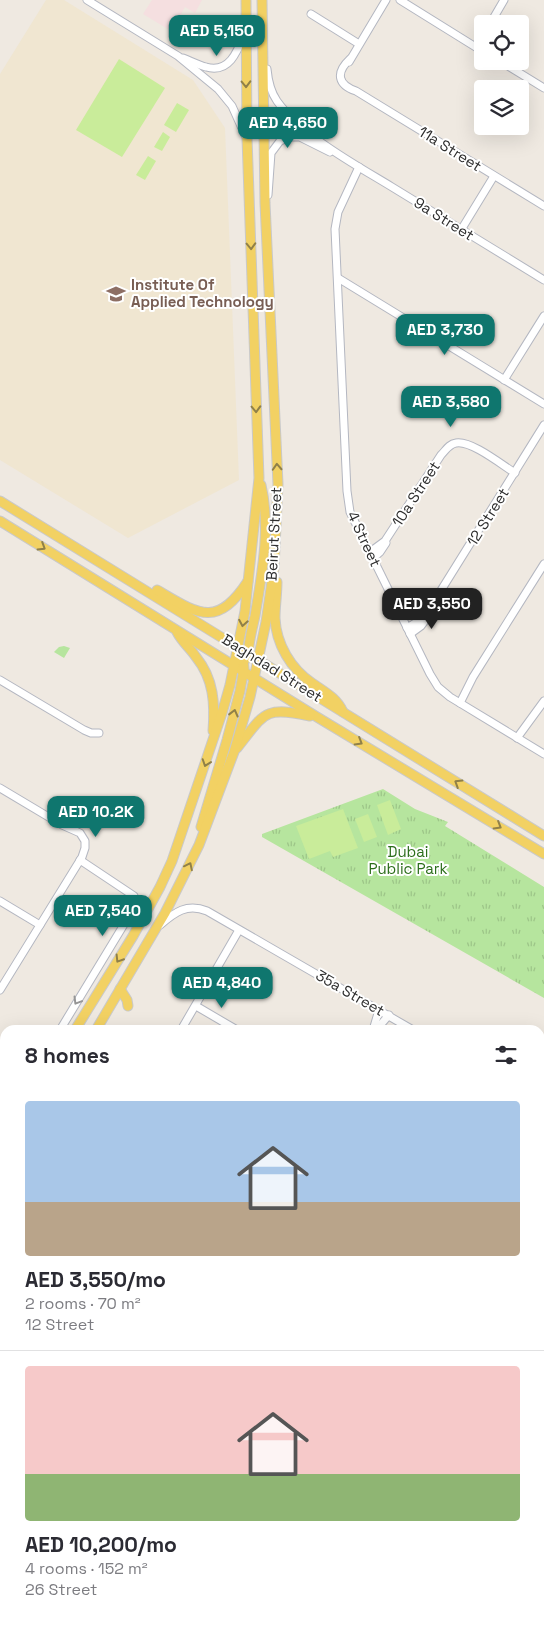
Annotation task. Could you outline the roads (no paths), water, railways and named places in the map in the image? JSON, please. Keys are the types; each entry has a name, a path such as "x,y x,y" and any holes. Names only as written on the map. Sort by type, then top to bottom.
{"main road":[{"name":"Beirut Street","path":"78,1025 133,936 168,873 213,744 238,647 249,579 259,478 247,138 246,0"},
{"name":"Beirut Street","path":"99,1025 156,928 199,845 234,752 259,660 274,568 278,484 265,203 261,40 262,0"},
{"path":"254,678 249,666 248,653 259,588 266,525 264,498 259,478"},
{"name":"Baghdad Street","path":"0,501 544,836"},
{"name":"Baghdad Street","path":"0,521 317,717 544,854"},
{"path":"80,549 110,563 186,607 198,611 211,612 224,609 237,598 249,579"},
{"path":"274,568 277,585 275,618 283,650 295,668 334,698 343,713"},
{"path":"176,630 184,644 202,665 210,681 214,703 213,744"},
{"path":"199,845 202,820 228,740 244,672 243,659 238,647"},
{"path":"234,752 255,724 269,714 288,711 317,717"},
{"path":"120,989 127,1000 128,1006"}],"street":[{"path":"87,0 178,56 204,67 222,67 227,64 235,56 245,30"},
{"name":"11a Street","path":"386,0 350,59 346,69 346,77 349,84 356,91 544,206"},
{"path":"400,0 474,45"},
{"path":"495,15 504,0"},
{"path":"311,14 359,44"},
{"name":"9a Street","path":"261,40 266,52 269,82 276,100 284,110 311,134 344,158 544,280"},
{"path":"178,56 225,97 237,115 247,138"},
{"path":"515,70 544,88"},
{"name":"9a Street","path":"265,203 270,183 271,153 280,141 290,137 300,137 344,158"},
{"name":"4 Street","path":"362,168 338,212 336,223 347,498 350,512 434,681 444,692 458,702 544,754"},
{"path":"461,230 494,176"},
{"path":"338,278 544,404"},
{"path":"339,291 346,288 358,290"},
{"path":"504,380 544,316"},
{"name":"12 Street","path":"408,631 430,608 544,425"},
{"name":"10a Street","path":"371,555 390,533 441,455 446,444 452,439 464,439 515,473"},
{"path":"458,702 544,564"},
{"path":"0,680 84,730 99,733"},
{"path":"520,740 544,701"},
{"path":"0,788 80,833 84,838 85,848 80,860 0,989"},
{"path":"508,814 522,818 544,831"},
{"path":"63,1025 137,903 134,896 80,860"},
{"path":"0,900 40,925"},
{"name":"35a Street","path":"156,928 176,912 194,907 206,910 404,1025"},
{"path":"184,1025 242,932"},
{"path":"196,1006 228,1025"},
{"path":"375,1025 379,1010"},
{"path":"379,1025 389,1016"}],"place":[{"name":"Institute Of Applied Technology","path":"116,294"}],"park label":[{"name":"Dubai Public Park","path":"408,860"}]}
